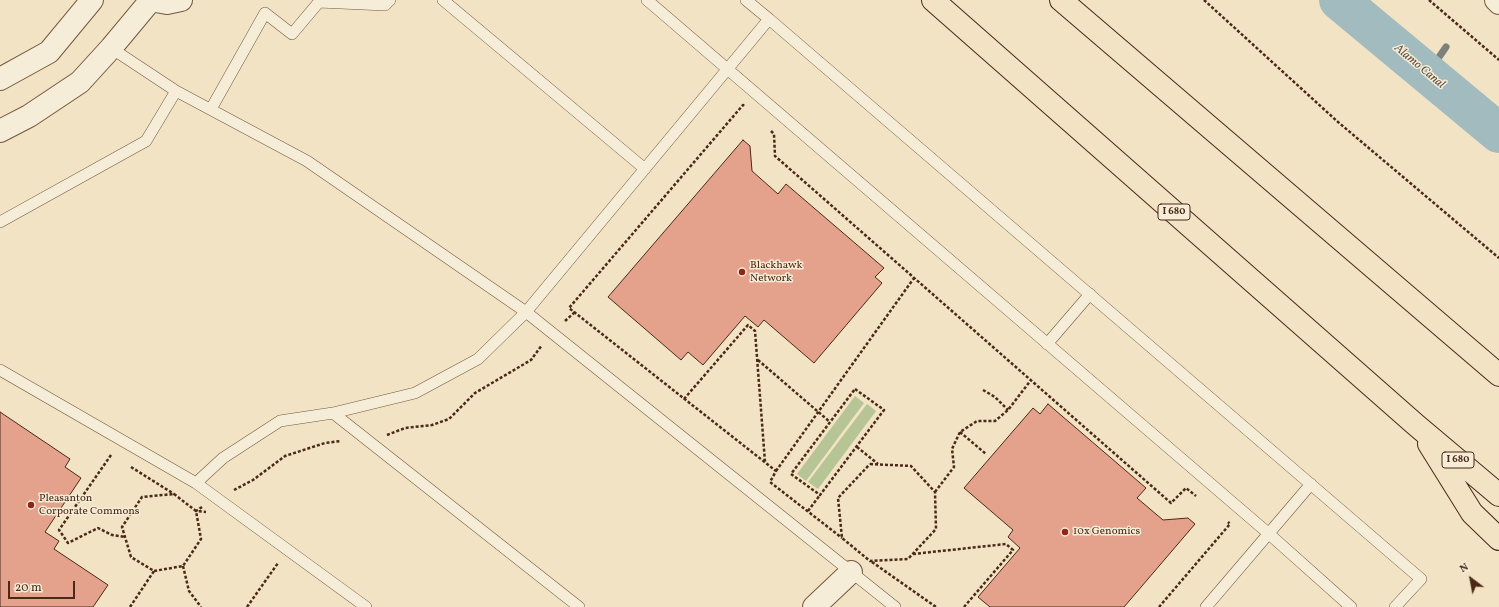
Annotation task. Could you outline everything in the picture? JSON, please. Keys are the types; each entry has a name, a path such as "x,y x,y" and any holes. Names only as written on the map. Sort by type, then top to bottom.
{"highway":[{"name":"I 680","path":"933,0 1416,425 1499,496"},
{"path":"1061,0 1499,375"},
{"path":"1416,425 1472,512 1499,539"}],"street":[{"path":"0,79 49,52 92,0"},
{"path":"0,131 30,116 80,82 111,48 150,0 167,3 181,0"},
{"path":"1496,0 1499,3"},
{"path":"814,607 851,572"}],"lane":[{"path":"211,109 265,14 292,34 319,2 385,5 390,0"},
{"path":"443,0 645,169"},
{"path":"647,0 1268,533 1351,607"},
{"path":"746,0 1421,579 1395,607"},
{"path":"196,483 223,458 280,421 333,413 415,393 478,359 526,312 769,19"},
{"path":"111,48 176,91 307,161 526,312 896,607"},
{"path":"0,222 146,141 176,91"},
{"path":"1047,344 1090,294"},
{"path":"0,370 196,483 366,607"},
{"path":"333,413 579,607"},
{"path":"1206,607 1310,484"}],"path":[{"path":"1204,0 1338,122 1499,258"},
{"path":"1429,0 1499,60"},
{"path":"748,110 743,106 569,308 776,471"},
{"path":"769,129 774,134 775,156 1171,503 1186,488 1197,497"},
{"path":"914,278 776,471 770,482 870,561 936,607"},
{"path":"684,399 748,325 755,331 765,463"},
{"path":"757,360 830,422"},
{"path":"870,561 908,559 936,529 935,492 954,467 952,450 960,432 977,421 995,421 1008,410 1031,380"},
{"path":"808,511 884,410 855,389 791,474 820,495"},
{"path":"983,390 996,397 1008,410"},
{"path":"960,432 986,454"},
{"path":"857,446 879,464"},
{"path":"111,454 59,530 68,543 98,528 112,534 125,537"},
{"path":"842,538 838,498 870,464 910,466 935,492"},
{"path":"174,494 196,511 201,539 183,566 154,571 130,557 125,537 122,527 142,497 174,494"},
{"path":"1159,607 1230,524 1224,519"},
{"path":"913,554 1006,544 1013,550 964,607"},
{"path":"247,607 279,561"},
{"path":"183,566 189,591 202,607"},
{"path":"130,607 154,571"}],"green space":[{"path":"855,396 864,403 806,481 797,474"},
{"path":"867,404 876,411 818,489 808,482"}],"building":[{"path":"743,140 750,146 752,171 778,194 786,184 884,268 875,277 882,283 814,363 764,320 758,327 745,316 703,365 688,352 681,360 608,297"},
{"path":"1048,404 1146,488 1137,498 1163,520 1188,518 1195,524 1124,607 990,607 978,597 1020,548 1008,537 1013,530 964,488 1033,408 1040,414"},
{"name":"Pleasanton Corporate Commons","path":"0,412 70,459 65,467 81,478 45,532 59,541 54,549 108,585 93,607 0,607"}],"waterway":[{"name":"Alamo Canal","path":"1339,0 1499,133"},
{"path":"1428,73 1446,47"}],"place":[{"name":"Blackhawk Network","path":"742,272"},
{"name":"Pleasanton Corporate Commons","path":"31,505"},
{"name":"10x Genomics","path":"1065,532"}]}
